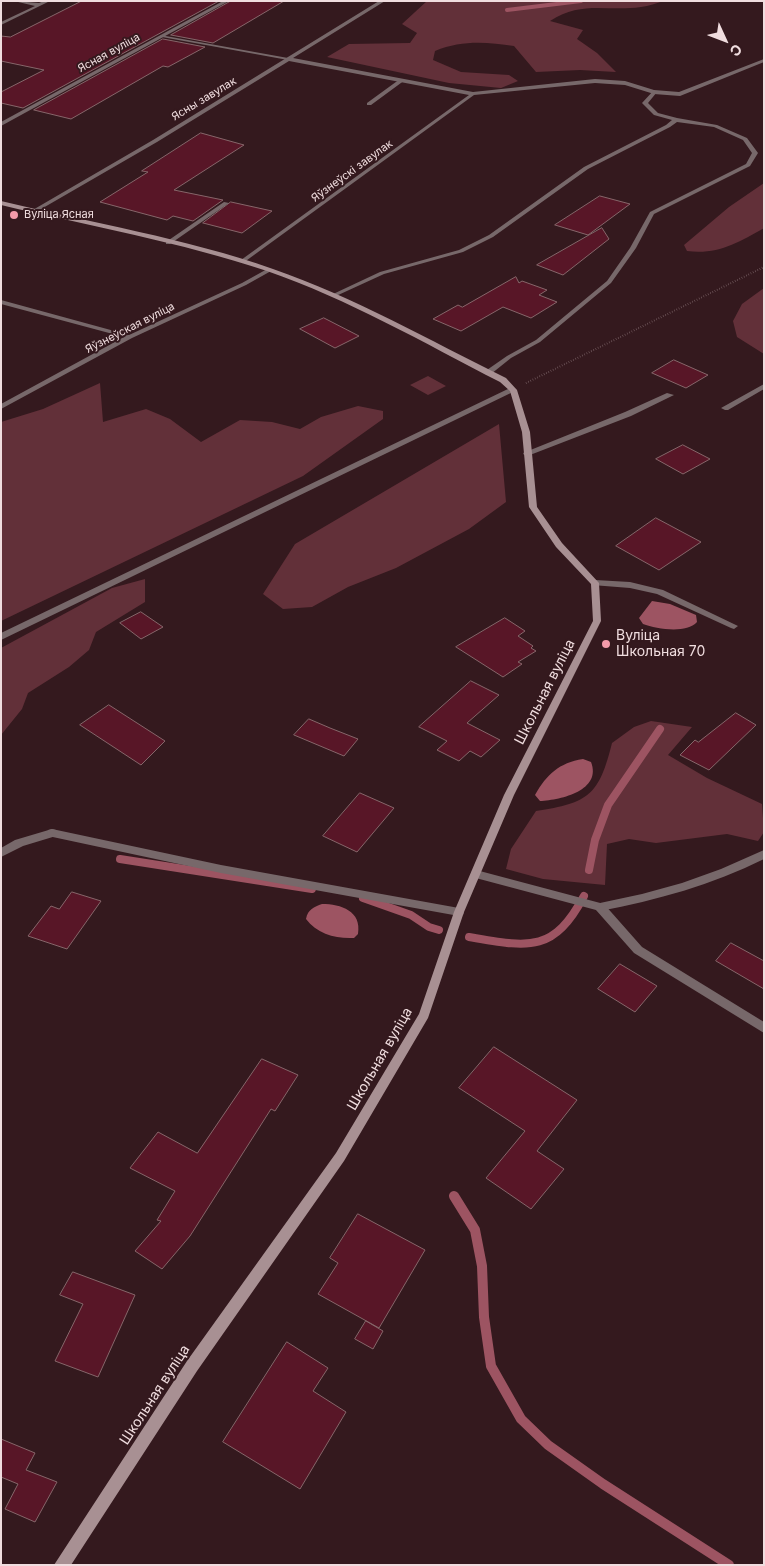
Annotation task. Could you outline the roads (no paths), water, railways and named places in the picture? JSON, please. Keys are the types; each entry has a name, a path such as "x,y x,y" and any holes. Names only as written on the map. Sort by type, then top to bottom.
{"street":[{"path":"16,1 40,5"},
{"path":"1,24 48,1"},
{"name":"Ясная вуліца","path":"1,124 227,1"},
{"name":"Ясны завулак","path":"34,211 155,141 383,1"},
{"path":"162,36 473,94 595,81 625,83 654,92 680,94 764,60"},
{"path":"369,104 402,80"},
{"path":"488,372 509,357 538,341 609,282 633,248 652,213 748,165 755,153 745,139 715,126 676,120 656,114 645,103 654,92"},
{"name":"Яўзнеўскі завулак","path":"243,261 473,94"},
{"path":"334,295 382,273 461,251 491,236 586,168 668,126 676,120"},
{"path":"1,203 168,242 243,261 269,270 334,295 503,380 513,390 526,432 533,508 559,545 595,583 630,585 660,592 734,626"},
{"path":"168,242 226,203"},
{"name":"Яўзнеўская вуліца","path":"1,407 130,337 244,284 269,270"},
{"path":"1,302 130,337"},
{"path":"725,408 764,386"},
{"path":"1,637 513,390"},
{"path":"527,453 628,414 670,395"},
{"name":"Школьная вуліца","path":"62,1565 192,1366 340,1157 424,1015 459,912 509,796 597,622 595,583"},
{"path":"1,853 18,843 52,833 221,869 459,912"},
{"path":"476,874 600,907 643,899 731,872 764,854"},
{"path":"600,907 638,950 764,1028"}],"waterway":[{"path":"507,10 581,1"},
{"path":"589,870 595,840 608,805 660,729"},
{"path":"120,859 312,889"},
{"path":"469,937 507,943 523,944 537,942 550,937 561,928 573,915 584,896"},
{"path":"363,898 411,915 429,927 439,930"},
{"path":"454,1196 475,1230 482,1266 484,1317 491,1366 521,1419 548,1445 603,1484 729,1565"}],"place":[{"name":"Вуліца Ясная","path":"14,215"},
{"name":"Вуліца Школьная 70","path":"606,644"}]}
